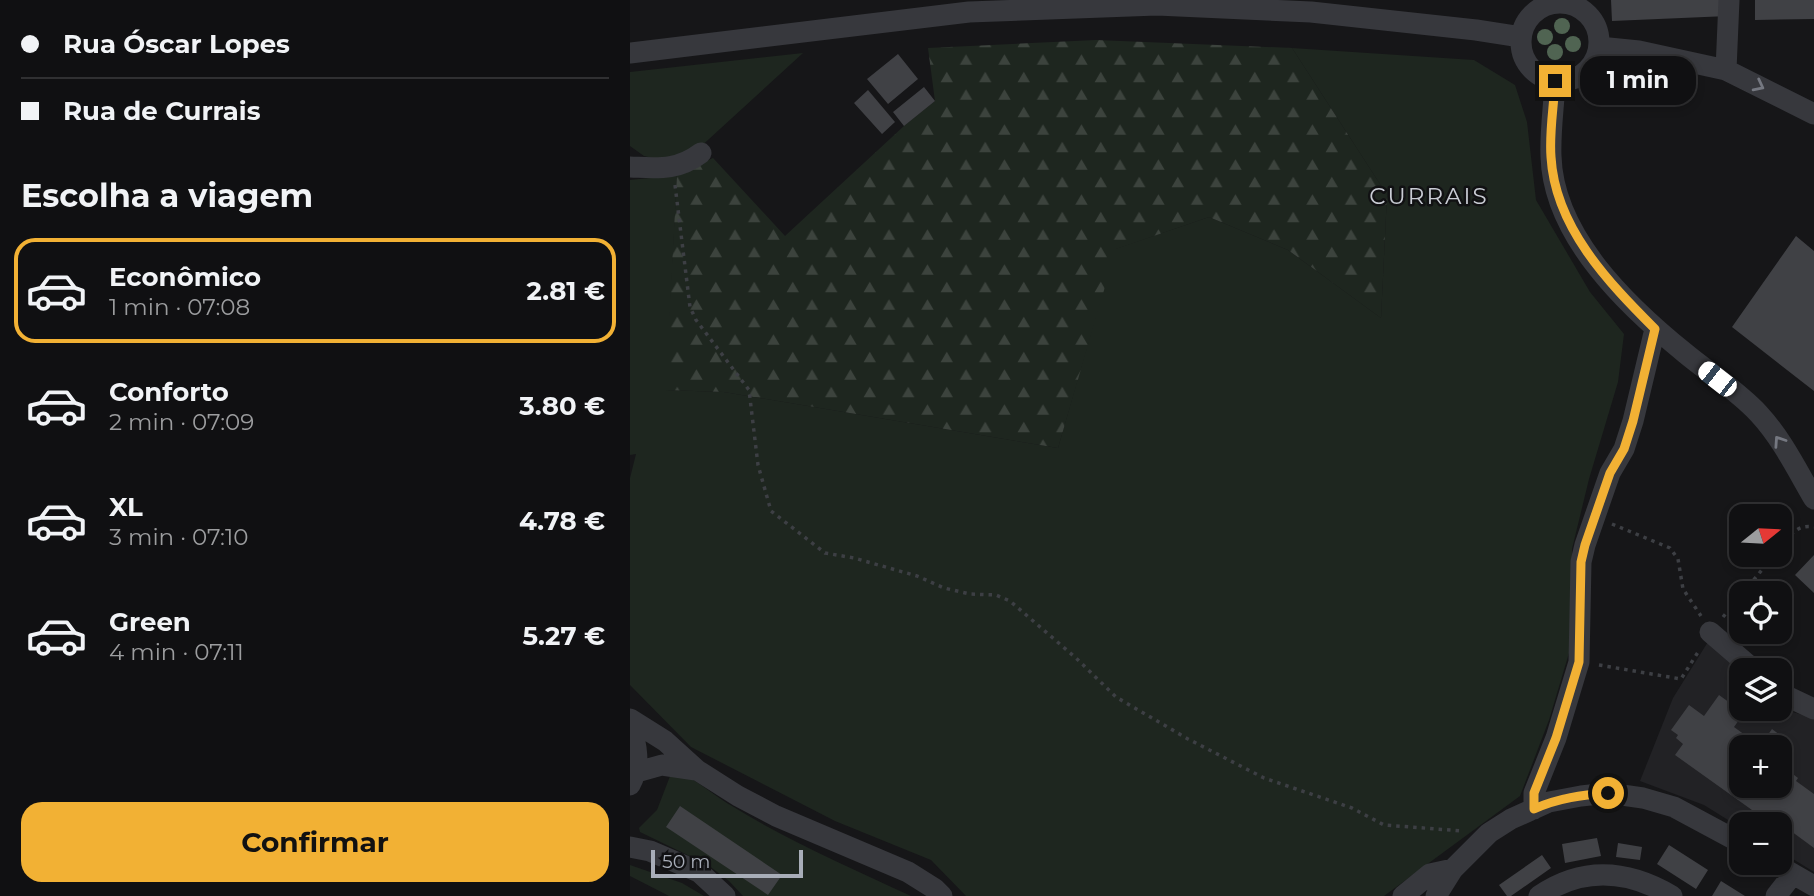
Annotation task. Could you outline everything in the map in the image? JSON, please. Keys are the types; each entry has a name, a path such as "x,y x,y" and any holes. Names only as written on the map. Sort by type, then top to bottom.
{"street":[{"path":"1726,69 1729,0"},
{"path":"1565,2 1577,6 1594,23 1599,35 1599,47 1596,59 1579,77 1555,81 1533,71 1522,50 1521,37 1531,15 1553,3 1565,2"},
{"path":"630,53 969,12 1157,5 1311,12 1521,37"},
{"path":"1599,47 1639,51 1726,69 1814,114"},
{"path":"1555,81 1550,157 1558,192 1570,224 1593,262 1614,288 1655,329 1758,413 1780,441 1814,499"},
{"path":"630,167 673,166 687,163 701,153"},
{"path":"1534,809 1534,793 1556,738 1579,662 1581,562 1589,529 1610,473 1624,449 1655,329"},
{"path":"1710,632 1740,658"},
{"path":"1792,699 1814,709"},
{"path":"630,721 665,741 696,770 738,796 776,816 908,872 942,896"},
{"path":"630,721 636,744 633,779"},
{"path":"633,779 662,765 696,770"},
{"path":"1436,896 1453,869 1489,833 1511,819 1549,802 1608,793 1643,798 1674,807 1729,837"},
{"path":"630,832 640,849 699,872 725,896"},
{"path":"1403,896 1430,874 1453,869"},
{"path":"1776,896 1793,874 1814,886"},
{"path":"1539,896 1566,881 1609,875 1635,878 1672,896"}],"path":[{"path":"673,166 690,307 696,320 749,390 758,465 771,511 825,553 854,558 917,576 944,588 970,594 996,595 1010,601 1116,697 1177,733 1264,778 1352,807 1384,825 1489,833"},
{"path":"1596,513 1619,529 1670,548 1678,559 1683,589 1710,632"},
{"path":"1792,533 1796,528 1814,527"},
{"path":"1753,581 1764,567"},
{"path":"1579,662 1681,679 1710,632 1729,609"}],"shaded area":[{"path":"1711,637 1730,658 1729,721 1792,721 1792,712 1814,718 1814,872 1792,858 1792,812 1729,812 1729,821 1704,805 1640,781 1673,698"}],"green space":[{"path":"1096,40 1292,48 1387,195 1381,318 1288,250 1209,217 1116,249 1058,448 724,392 665,390 677,175 713,158 785,236 904,126 935,101 928,48"},
{"path":"1292,48 1474,60 1515,85 1527,122 1536,200 1590,292 1624,334 1618,382 1589,479 1572,549 1572,643 1549,720 1520,796 1384,896 966,896 931,860 835,821 691,747 630,685 630,478 636,454 630,455 630,180 677,175 666,390 724,392 1058,448 1115,249 1209,217 1288,250 1381,318 1387,195"},
{"path":"803,53 697,150 668,162 644,156 630,146 630,72"},
{"path":"672,771 696,782 775,831 911,896 743,896 708,865 640,832 639,828 657,810"},
{"path":"630,865 682,883 704,896 669,896 630,876"}],"building":[{"path":"1611,0 1727,0 1728,16 1612,21"},
{"path":"1755,0 1814,0 1814,19 1755,20"},
{"path":"898,54 918,79 888,104 867,79"},
{"path":"924,87 935,101 904,126 893,112"},
{"path":"868,90 895,122 882,134 854,103"},
{"path":"1796,236 1814,251 1814,391 1732,327"},
{"path":"1814,555 1814,593 1795,575"},
{"path":"1719,695 1729,702 1729,721 1738,721 1734,727 1745,735 1729,735 1729,794 1675,755 1683,744 1671,730 1689,705 1704,716"},
{"path":"1772,729 1780,735 1768,735"},
{"path":"1792,773 1798,778 1796,781 1814,794 1814,848 1792,832 1792,812 1755,812 1735,798 1792,798"},
{"path":"680,806 782,875 768,895 666,827"},
{"path":"1597,838 1601,856 1565,863 1562,844"},
{"path":"1618,843 1642,847 1640,860 1616,857"},
{"path":"1669,845 1708,870 1696,889 1657,864"},
{"path":"1542,855 1551,868 1511,896 1507,896 1499,885"},
{"path":"1721,881 1745,896 1712,896"}],"district":[{"name":"CURRAIS","path":"1429,196"}],"route":[{"path":"1555,81 1550,157 1558,192 1570,224 1593,262 1614,288 1655,329 1644,383 1624,449 1610,473 1589,529 1581,562 1579,662 1556,738 1534,793 1534,809 1549,802 1608,793"}]}
